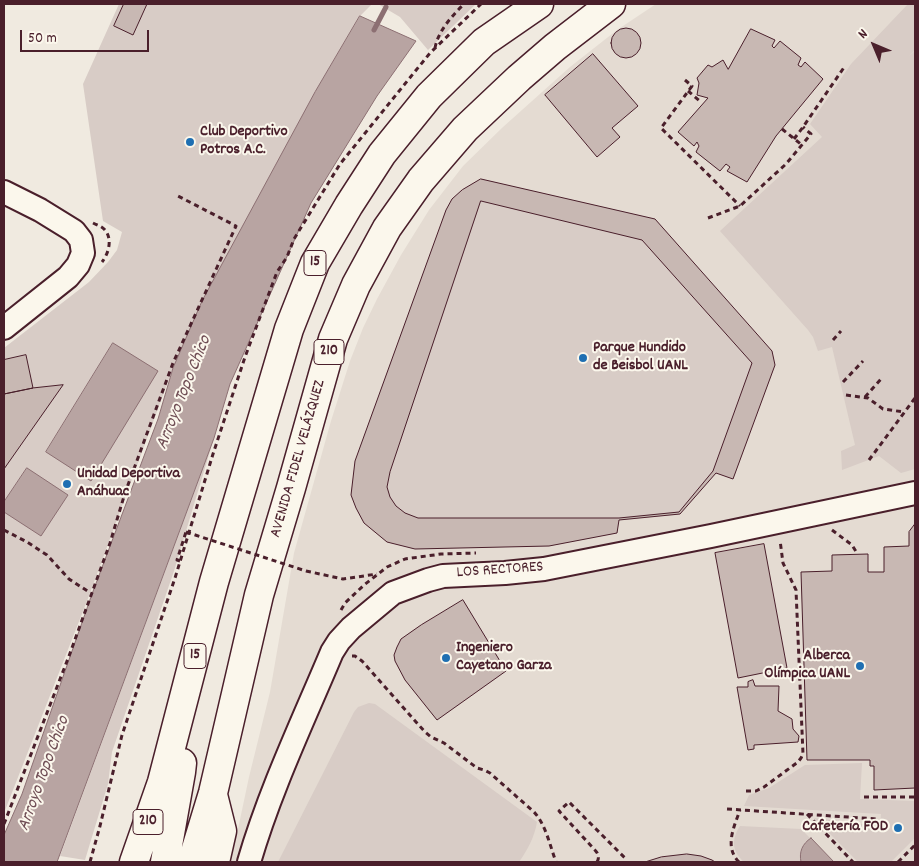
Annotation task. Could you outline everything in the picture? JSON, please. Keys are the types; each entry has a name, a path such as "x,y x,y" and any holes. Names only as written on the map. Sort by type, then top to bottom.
{"highway":[{"path":"484,42 508,4"},
{"name":"15","path":"162,782 214,582 289,329 315,263 349,204 382,154 429,96 484,42 538,4"},
{"name":"AVENIDA FIDEL VELÁZQUEZ","path":"192,862 213,793 260,595 333,339 356,285 387,228 421,180 465,130 519,78 555,47 611,4"},
{"path":"165,862 182,772 184,697"},
{"path":"115,862 162,782"},
{"name":"210","path":"134,862 162,782"},
{"path":"213,793 222,830 215,862"}],"street":[{"path":"4,192 40,210 74,231 82,240 83,253 73,272 4,328"},
{"name":"LOS RECTORES","path":"248,862 270,798 332,652 351,628 392,593 443,576 544,569 915,493"}],"path":[{"path":"435,48 436,42 443,30 464,4"},
{"path":"794,139 845,66"},
{"path":"685,80 692,86 661,128 740,206"},
{"path":"688,91 701,102"},
{"path":"708,218 740,206 786,164 811,134 803,127"},
{"path":"782,129 802,145"},
{"path":"4,824 92,594 125,493 165,382 236,226 178,196"},
{"path":"832,340 841,331"},
{"path":"843,382 863,361"},
{"path":"864,398 882,378"},
{"path":"846,396 868,398 883,409 904,412"},
{"path":"869,460 915,398"},
{"path":"830,529 852,546 857,553"},
{"path":"4,530 47,555 69,579 92,594"},
{"path":"180,561 177,560 186,532 306,571 343,579 378,574"},
{"path":"746,791 756,791 764,787 798,762 803,754 796,590 783,563 780,532"},
{"path":"340,611 345,603 364,585 387,567 405,559 441,554 481,553"},
{"path":"378,574 392,593"},
{"path":"350,656 355,656 362,660 431,738 444,743 477,768 490,773 534,812 542,824 556,862"},
{"path":"864,797 915,797"},
{"path":"597,862 598,854 559,811 569,802 625,858"},
{"path":"727,809 877,819"},
{"path":"740,810 731,839 732,853 740,862"},
{"path":"807,814 853,862"},
{"path":"898,862 915,845"}],"shaded area":[{"path":"119,4 372,4 360,16 173,368 87,601 4,813 4,348 89,282 117,250 122,232 103,221 83,84"},
{"path":"378,4 476,4 428,50 400,17"},
{"path":"656,4 915,4 915,862 231,862 270,692 294,553 350,361 377,299 429,210 463,166 570,67 617,30"},
{"path":"908,4 915,4 915,50 909,56 915,51 915,469 901,473 879,456 842,470 841,451 855,445 832,347 818,351 813,337 808,330 720,231 822,137 810,124 851,64"},
{"name":"Parque Hundido de Beisbol UANL","path":"481,179 655,219 772,351 775,365 733,479 716,473 680,514 619,520 617,533 549,546 415,549 387,542 364,523 351,495 355,461 446,210 461,192"},
{"path":"214,438 174,571 112,752 108,784 85,860 60,856"},
{"path":"369,703 375,704 537,822 530,843 519,862 278,862 354,712 358,707"},
{"path":"862,763 860,799 915,801 915,838 891,862 858,862 814,818 880,826 881,814 744,806 749,795 769,788 805,765"},
{"path":"740,826 801,829 834,862 744,862 737,854 734,845 735,836"}],"water":[{"path":"360,16 416,41 377,96 311,203 230,384 214,438 57,862 4,862 4,835 22,794 92,594 158,419 173,368 202,301 315,92"},
{"path":"113,343 158,371 91,481 46,452"},
{"path":"27,468 68,495 41,536 4,512 4,502"},
{"path":"811,838 834,862 801,862 802,848"}],"building":[{"path":"124,4 147,4 133,35 114,26"},
{"path":"626,28 637,32 641,43 637,54 626,58 615,54 611,43 615,32"},
{"path":"751,29 775,40 772,46 774,48 780,41 801,58 798,65 801,67 805,62 823,79 776,136 747,182 727,171 730,167 726,164 720,171 696,152 699,146 697,142 694,146 678,132 708,98 697,95 699,83 697,78 708,65 712,67 723,60 728,69"},
{"path":"593,54 638,106 612,128 620,137 597,157 545,95"},
{"path":"481,179 655,219 772,351 775,365 733,479 716,473 680,514 619,520 617,533 549,546 415,549 387,542 364,523 351,495 355,461 446,210 452,199 462,190","holes":["481,201 642,240 752,363 713,471 679,512 619,518 418,518 405,513 396,506 390,497 387,487 390,472"]},
{"path":"26,355 33,388 4,394 4,360"},
{"path":"63,385 4,469 4,394 33,388"},
{"name":"Alberca Olímpica UANL","path":"915,524 915,788 874,790 874,766 870,766 870,760 807,760 801,572 832,571 832,555 868,554 868,572 884,572 884,547 909,546 909,532"},
{"path":"764,544 787,668 738,678 715,553"},
{"name":"Ingeniero Cayetano Garza","path":"463,600 506,671 437,720 405,680 395,661 394,655 401,639"},
{"path":"753,680 755,686 779,686 778,711 792,719 793,729 799,736 798,742 754,745 754,749 748,750 737,687 748,687 748,682"},
{"path":"687,854 701,856 715,862 645,862 661,857"}],"waterway":[{"name":"Arroyo Topo Chico","path":"374,30 386,7"}],"place":[{"name":"Club Deportivo Potros A.C.","path":"190,142"},
{"name":"Parque Hundido de Beisbol UANL","path":"583,358"},
{"name":"Unidad Deportiva Anáhuac","path":"67,484"},
{"name":"Ingeniero Cayetano Garza","path":"446,658"},
{"name":"Alberca Olímpica UANL","path":"860,666"},
{"name":"Cafetería FOD","path":"898,828"}]}
